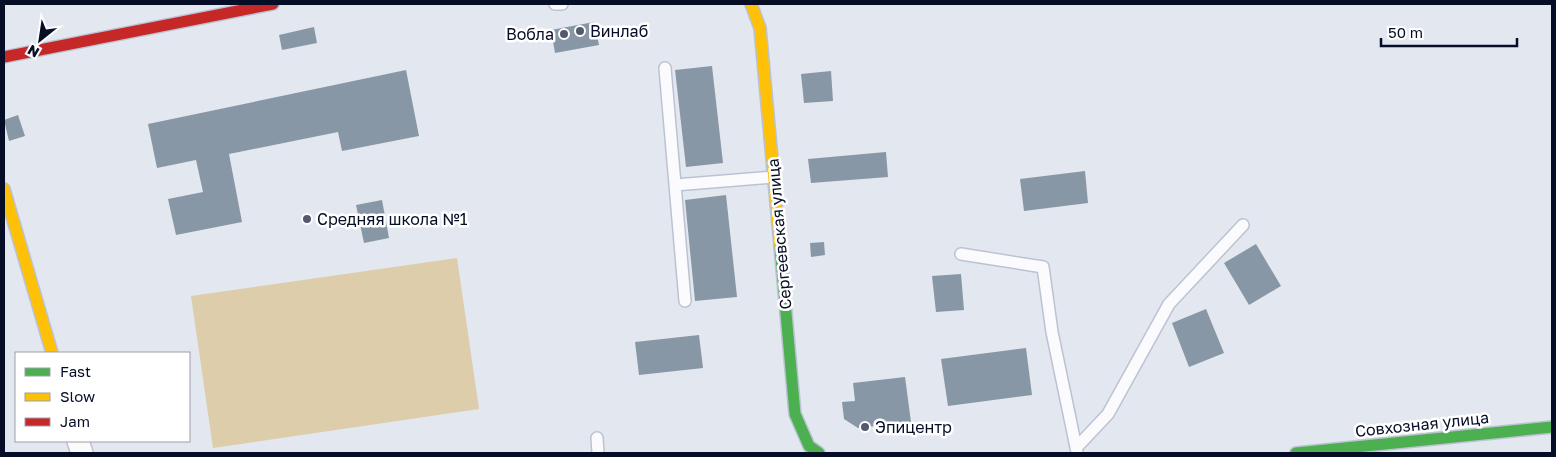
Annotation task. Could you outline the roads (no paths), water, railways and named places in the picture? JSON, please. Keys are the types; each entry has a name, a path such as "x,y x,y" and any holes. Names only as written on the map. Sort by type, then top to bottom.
{"main road":[{"path":"4,56 268,4"},
{"name":"Сергеевская улица","path":"751,4 760,28 795,414 807,451"},
{"path":"4,189 7,214 52,352"},
{"name":"Совхозная улица","path":"1296,453 1552,427"}],"lane":[{"path":"555,4 562,4"},
{"path":"665,68 686,301"},
{"path":"675,185 773,177"},
{"path":"1077,450 1108,414 1169,304 1243,225"},
{"path":"961,254 1043,267 1052,332 1077,450"},
{"path":"597,438 598,453"}],"place":[{"name":"Винлаб","path":"580,31"},
{"name":"Вобла","path":"564,34"},
{"name":"Средняя школа №1","path":"307,219"},
{"name":"Эпицентр","path":"865,427"}]}
